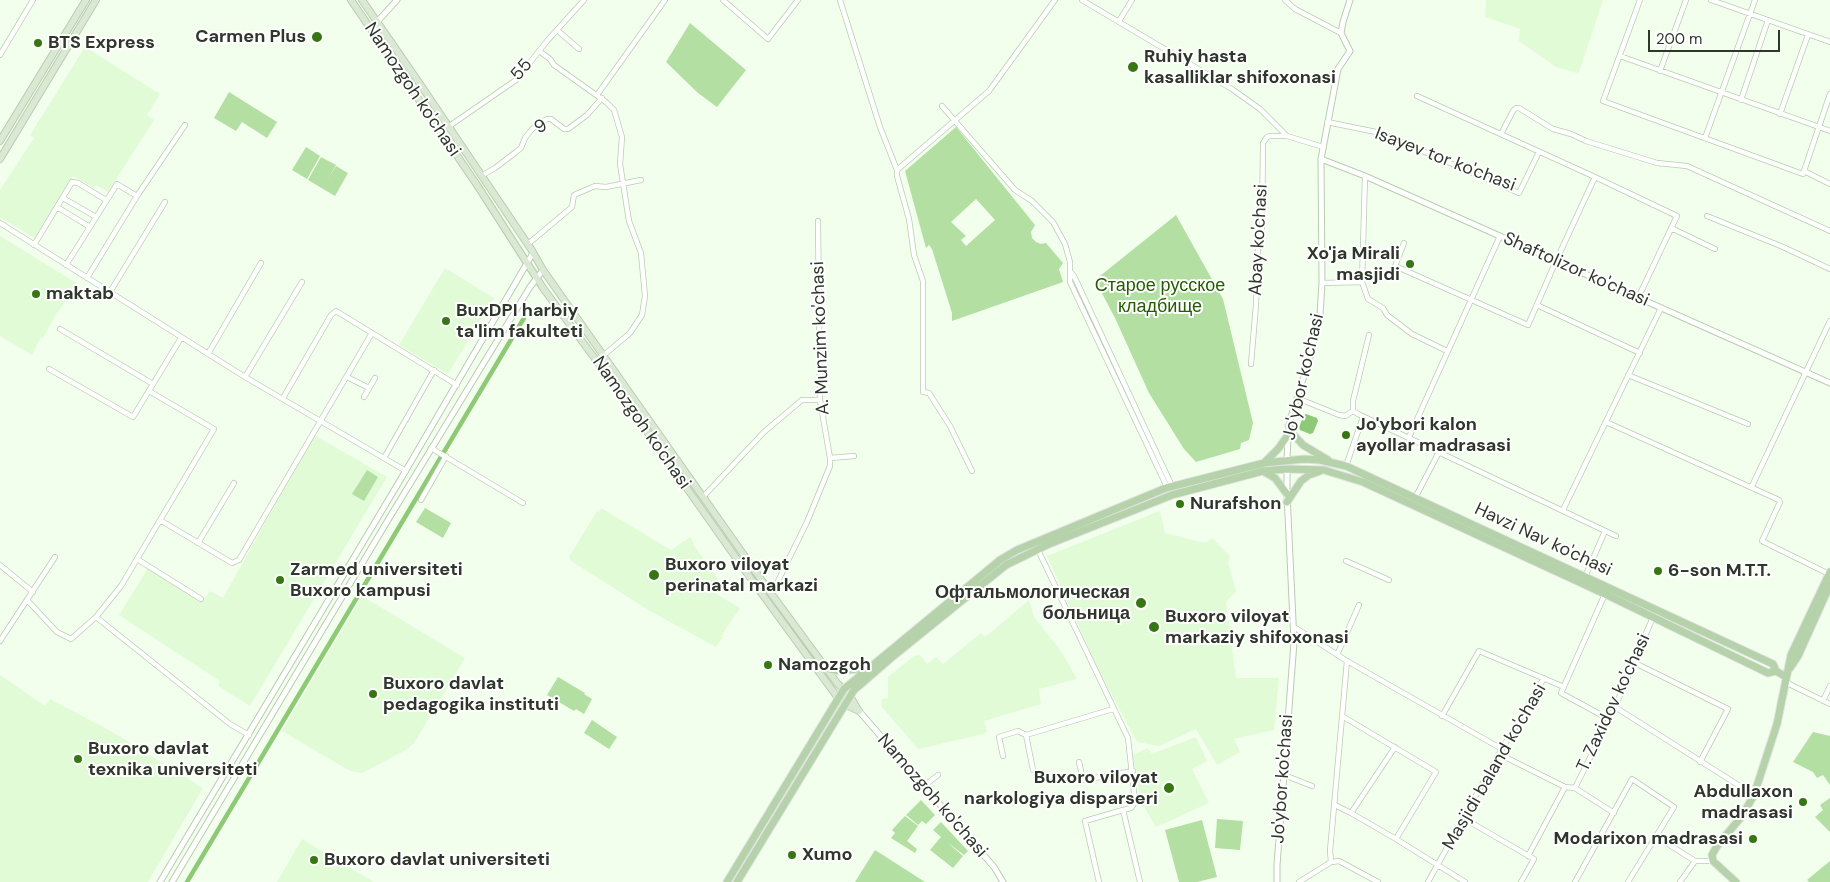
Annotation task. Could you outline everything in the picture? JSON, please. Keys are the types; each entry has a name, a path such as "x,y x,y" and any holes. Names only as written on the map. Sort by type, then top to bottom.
{"main road":[{"path":"0,141 86,0"},
{"path":"1,156 96,0"},
{"name":"Namozgoh ko'chasi","path":"351,0 537,278 690,493 838,698 844,704 859,711"},
{"name":"Namozgoh ko'chasi","path":"362,0 544,270 770,592 826,668 850,696 859,711"},
{"path":"1289,426 1293,434 1304,445 1333,462"},
{"path":"737,882 844,704 861,684 891,658 1006,565 1172,495 1264,467 1288,435"},
{"name":"Havzi Nav ko'chasi","path":"1264,467 1287,460 1311,459 1346,466 1773,664 1776,671"},
{"name":"Jo'ybor ko'chasi","path":"1287,460 1287,468"},
{"path":"727,882 844,689 967,586 1017,550 1169,487 1264,467"},
{"path":"1264,467 1287,494"},
{"name":"Havzi Nav ko'chasi","path":"1264,467 1324,470 1363,482 1605,594 1768,673 1776,671 1787,676"},
{"path":"1287,502 1301,481 1309,475 1324,470"},
{"path":"690,493 701,494"},
{"path":"1736,882 1713,861 1712,855 1717,846 1742,816 1754,795 1777,724 1791,655 1830,573"},
{"path":"1787,676 1830,586"},
{"path":"826,668 836,671 851,671 868,668"}],"street":[{"path":"0,55 34,0"},
{"path":"376,22 397,0"},
{"name":"55","path":"448,126 510,84 584,0"},
{"path":"597,95 665,0"},
{"path":"723,0 768,39 798,0"},
{"path":"840,0 880,127 897,170 909,219 914,255 923,281 924,392 929,393 950,426 972,470"},
{"path":"897,170 956,121 988,91 1055,0"},
{"path":"1082,0 1232,89 1260,109 1287,136 1323,147"},
{"path":"1119,21 1132,0"},
{"path":"1285,0 1296,9 1341,33 1350,0"},
{"path":"1640,0 1603,101 1804,174 1830,94"},
{"path":"1660,70 1686,0"},
{"path":"1711,0 1830,42"},
{"path":"1705,138 1755,0"},
{"path":"1741,100 1768,20"},
{"path":"558,30 579,49"},
{"name":"Jo'ybor ko'chasi","path":"1287,460 1289,426 1310,357 1320,315 1322,283 1321,159 1338,69 1350,51 1341,33"},
{"path":"1780,114 1808,35"},
{"path":"539,51 550,59 554,65 602,98 614,110 622,138 620,164 623,185 629,221 641,253 645,296 642,316 630,333 604,355"},
{"path":"1620,56 1830,131"},
{"path":"1417,96 1677,216 1638,298"},
{"name":"9","path":"481,176 521,148 525,138 532,129 546,119 551,119 564,129 568,129 588,115 602,98"},
{"path":"942,106 1015,190 1032,201 1053,222 1065,244 1070,262 1070,271 1074,276 1169,487"},
{"path":"1501,134 1513,112 1516,108 1519,108 1553,129 1657,163 1687,166 1830,231"},
{"name":"Isayev tor ko'chasi","path":"1327,122 1381,133 1519,193 1539,152"},
{"path":"87,278 137,196 185,125"},
{"name":"Abay ko'chasi","path":"1251,364 1256,305 1258,245 1262,227 1263,143 1270,136 1287,136"},
{"name":"Shaftolizor ko'chasi","path":"1321,159 1556,260 1830,383"},
{"path":"1804,171 1830,184"},
{"path":"1364,176 1362,282 1368,299 1383,308 1386,315 1412,334 1447,351"},
{"path":"1404,243 1395,266 1528,325 1595,177"},
{"path":"528,244 572,207 574,195 595,186 623,185 641,180"},
{"path":"34,245 72,182 106,200"},
{"path":"66,265 117,184 137,196"},
{"path":"63,198 96,217"},
{"path":"110,292 165,202"},
{"path":"57,207 90,226"},
{"path":"1707,216 1783,247 1830,269"},
{"name":"A. Munzim ko'chasi","path":"770,592 777,583 810,514 830,466 820,400 818,221"},
{"path":"0,223 181,338 406,471"},
{"path":"1671,228 1714,249"},
{"path":"1409,438 1500,236"},
{"path":"160,882 406,471 533,253"},
{"path":"208,354 261,263"},
{"path":"172,882 431,448 530,287 544,270"},
{"path":"244,376 302,282"},
{"path":"1322,283 1362,282"},
{"path":"1537,305 1640,353"},
{"path":"1563,510 1661,308"},
{"path":"283,398 331,315 336,311 457,384"},
{"path":"1752,486 1830,321"},
{"path":"60,329 153,384"},
{"path":"160,520 232,562 239,560 372,333"},
{"path":"1354,411 1354,401 1369,335"},
{"path":"49,370 133,417 181,338"},
{"path":"384,458 434,370"},
{"path":"1628,375 1748,424"},
{"path":"347,377 369,388"},
{"path":"364,397 375,378"},
{"path":"27,600 57,632 70,639 96,617 121,586 214,429 149,390"},
{"path":"1297,398 1339,415 1345,416 1354,411"},
{"path":"701,494 764,432 802,400 820,400"},
{"path":"1354,411 1363,417 1616,536"},
{"path":"1346,466 1363,417"},
{"path":"1606,422 1776,498 1780,502 1762,541 1830,573"},
{"path":"431,448 523,502"},
{"path":"1415,498 1440,452"},
{"path":"421,500 443,455"},
{"path":"830,458 854,456"},
{"name":"Jo'ybor ko'chasi","path":"1277,882 1294,627 1287,468"},
{"path":"402,477 411,483"},
{"path":"198,543 234,483"},
{"path":"1585,576 1606,531"},
{"path":"1038,550 1128,738 1135,802 1131,808 1085,821 1099,882"},
{"path":"0,641 55,556"},
{"path":"137,559 201,599"},
{"path":"1346,561 1389,580"},
{"path":"0,565 32,592"},
{"name":"Masjidi baland ko'chasi","path":"1428,882 1500,752 1544,678 1564,687 1605,594"},
{"path":"1337,655 1359,605"},
{"path":"96,617 230,724 248,735"},
{"name":"T. Zaxidov ko'chasi","path":"1574,788 1615,707 1653,617"},
{"path":"1294,627 1337,655 1500,752 1565,787 1574,788 1614,813"},
{"path":"1442,716 1479,651 1544,678"},
{"path":"1331,862 1330,852 1347,661"},
{"path":"1635,662 1728,710 1700,762"},
{"path":"1787,676 1830,704"},
{"path":"1823,701 1830,686"},
{"path":"1564,687 1561,693 1605,717"},
{"path":"1615,707 1754,795"},
{"path":"1003,756 999,737 1018,731 1026,735 1113,709"},
{"name":"Namozgoh ko'chasi","path":"859,711 994,867 1002,882"},
{"path":"1342,716 1436,772 1396,839"},
{"path":"1026,735 1034,770"},
{"path":"1351,813 1395,748"},
{"path":"234,758 243,763"},
{"path":"1079,762 1083,780 1133,771"},
{"path":"226,771 235,776"},
{"path":"924,786 938,775"},
{"path":"1284,775 1312,786"},
{"path":"1575,882 1632,779 1674,807 1628,882"},
{"path":"1528,856 1565,787"},
{"path":"1335,805 1396,839 1465,882"},
{"path":"1123,810 1140,882"},
{"path":"1463,818 1534,859 1521,882"},
{"path":"1656,837 1695,861 1713,861"},
{"path":"1300,882 1331,862 1339,861 1378,882"},
{"path":"1680,882 1695,861"}],"shaded area":[{"path":"1486,0 1603,0 1579,72 1556,67 1519,41 1520,29 1485,17"},
{"path":"85,47 160,94 147,115 154,120 108,192 96,185 94,188 73,176 35,238 0,217 0,190 34,138 30,135"},
{"name":"maktab","path":"0,236 78,284 55,316 43,338 41,337 32,355 0,336"},
{"name":"BuxDPI harbiy ta'lim fakulteti","path":"445,268 494,298 448,374 399,345"},
{"path":"1306,414 1317,418 1318,421 1313,433 1310,434 1300,430 1299,427"},
{"name":"Zarmed universiteti Buxoro kampusi","path":"314,435 387,477 250,706 218,686 220,681 119,615 148,568 203,601 210,591 223,598"},
{"name":"Buxoro viloyat perinatal markazi","path":"601,508 671,550 690,537 718,579 711,591 740,608 721,636 723,637 716,647 650,611 571,561 569,557 597,511 599,512"},
{"name":"Buxoro viloyat markaziy shifoxonasi","path":"1160,511 1165,533 1205,543 1212,538 1230,556 1228,563 1236,591 1226,602 1236,678 1279,678 1274,730 1234,739 1240,752 1217,765 1196,729 1159,746 1137,742 1099,671 1047,556"},
{"name":"Buxoro davlat pedagogika instituti","path":"362,596 465,658 414,743 406,750 362,773 350,771 282,731"},
{"path":"1029,600 1034,617 1061,651 1077,679 1039,689 1041,704 984,721 987,732 983,734 918,749 882,707 882,699 888,698 888,677 914,656 920,655 927,664 936,657 943,664 981,633 985,637"},
{"name":"Buxoro davlat texnika universiteti","path":"0,675 45,706 50,699 109,730 203,788 148,882 0,882"},
{"name":"Buxoro viloyat narkologiya disparseri","path":"1196,737 1207,761 1192,769 1209,803 1156,827 1140,800 1133,755 1148,748 1152,754"},
{"name":"Buxoro davlat universiteti","path":"302,839 374,882 277,882"}],"green space":[{"path":"690,23 746,70 717,107 698,93 666,62"},
{"path":"229,92 277,122 267,138 242,122 236,131 214,118"},
{"path":"956,127 1035,225 1031,232 1032,238 1041,244 1046,243 1063,263 1059,269 1063,282 952,321 952,313 932,249 929,245 926,248 905,171","holes":["976,199 995,220 966,246 961,240 966,236 951,222"]},
{"path":"306,147 320,156 307,179 292,170"},
{"path":"321,157 336,165 327,180 336,166 348,173 335,196 308,180"},
{"name":"Старое русское кладбище","path":"1176,215 1223,299 1253,423 1249,440 1241,443 1240,449 1196,462 1184,449 1149,393 1115,318 1095,280"},
{"path":"367,470 378,477 364,501 352,494"},
{"path":"425,508 451,523 443,538 416,522"},
{"path":"558,677 592,699 584,714 576,709 574,711 547,695"},
{"path":"592,720 617,737 609,749 584,733"},
{"path":"1813,732 1830,736 1830,785 1823,775 1817,778 1813,772 1793,762"},
{"path":"1830,798 1830,832 1815,817 1823,810 1820,805"},
{"path":"921,800 935,815 926,824 922,821 918,825 906,815"},
{"path":"905,816 918,826 907,841 917,849 915,853 891,838 895,833 892,830"},
{"path":"1217,819 1243,821 1240,850 1215,848"},
{"path":"1202,820 1217,877 1197,882 1179,882 1165,830"},
{"path":"941,822 968,851 964,855 947,842 963,856 953,868 930,850 941,837 933,830"},
{"path":"875,850 925,882 855,882"},
{"path":"1830,861 1830,882 1809,882 1807,880"}],"waterway":[{"path":"187,882 524,318"}],"place":[{"name":"Carmen Plus","path":"317,37"},
{"name":"BTS Express","path":"38,43"},
{"name":"Ruhiy hasta kasalliklar shifoxonasi","path":"1133,67"},
{"name":"Xo'ja Mirali masjidi","path":"1410,264"},
{"name":"maktab","path":"36,294"},
{"name":"BuxDPI harbiy ta'lim fakulteti","path":"446,321"},
{"name":"Jo'ybori kalon ayollar madrasasi","path":"1346,435"},
{"name":"Nurafshon","path":"1180,504"},
{"name":"6-son M.T.T.","path":"1658,571"},
{"name":"Buxoro viloyat perinatal markazi","path":"654,575"},
{"name":"Zarmed universiteti Buxoro kampusi","path":"280,580"},
{"name":"Офтальмологическая больница","path":"1141,603"},
{"name":"Buxoro viloyat markaziy shifoxonasi","path":"1154,627"},
{"name":"Namozgoh","path":"768,665"},
{"name":"Buxoro davlat pedagogika instituti","path":"373,694"},
{"name":"Buxoro davlat texnika universiteti","path":"78,759"},
{"name":"Buxoro viloyat narkologiya disparseri","path":"1169,788"},
{"name":"Abdullaxon madrasasi","path":"1803,802"},
{"name":"Modarixon madrasasi","path":"1753,839"},
{"name":"Xumo","path":"792,855"},
{"name":"Buxoro davlat universiteti","path":"314,860"}]}
